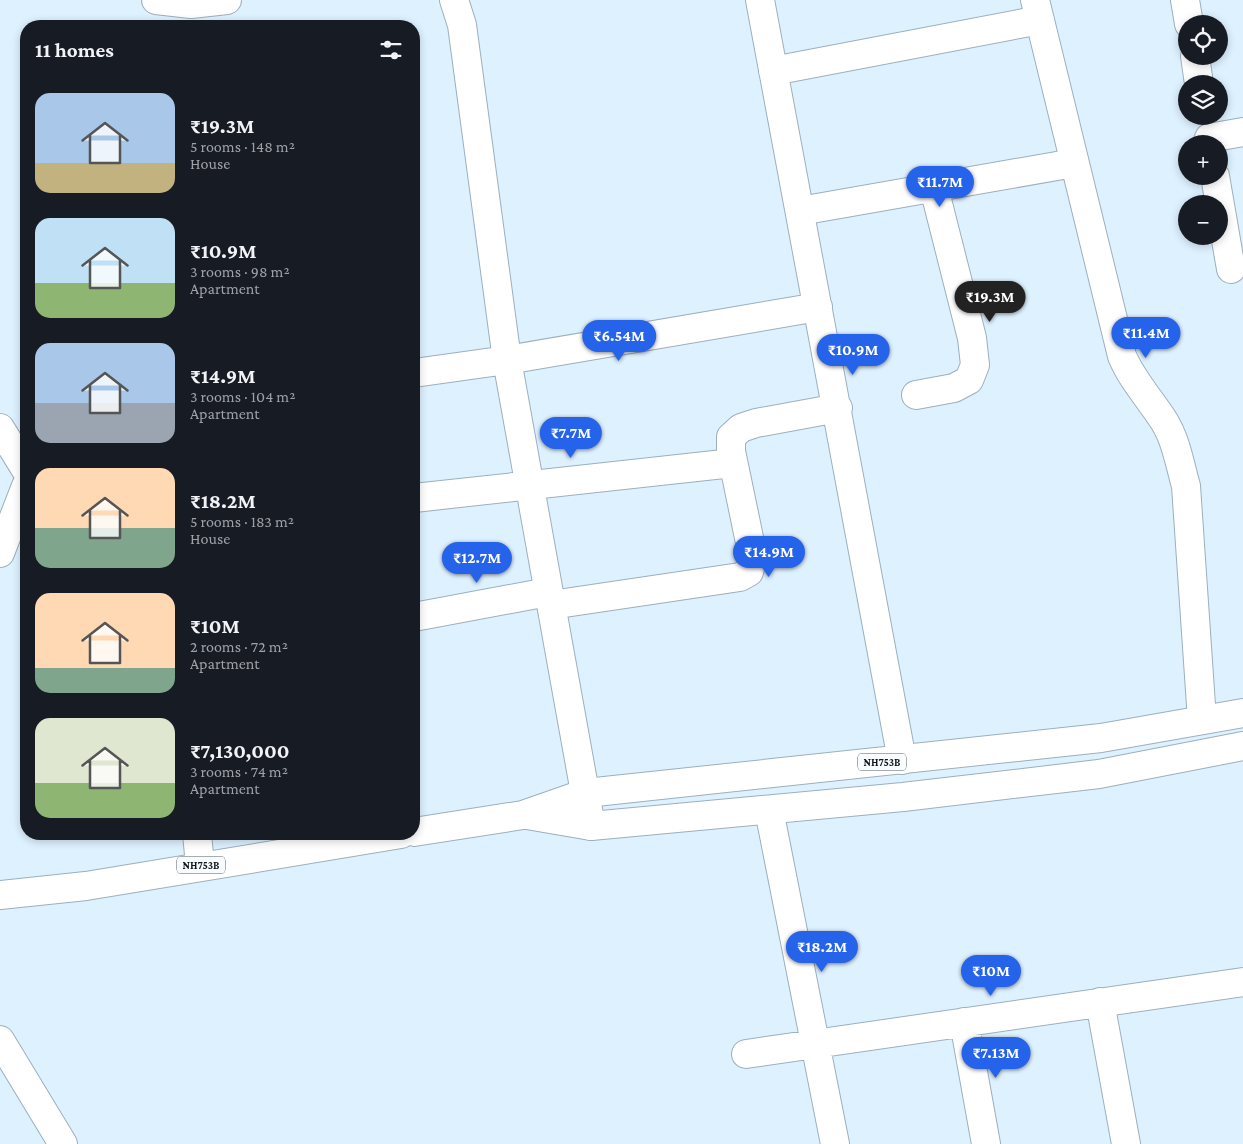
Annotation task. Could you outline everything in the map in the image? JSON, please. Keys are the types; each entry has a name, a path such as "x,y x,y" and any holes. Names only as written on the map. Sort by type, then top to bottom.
{"main road":[{"path":"156,0 191,4 227,0"},
{"path":"454,0 462,25 507,360 591,826"},
{"path":"760,0 838,408 902,760"},
{"path":"1185,0 1188,15"},
{"path":"773,71 1037,10 1122,356 1127,369 1165,422 1186,486 1202,720"},
{"path":"1208,133 1243,132"},
{"path":"800,210 1074,163"},
{"path":"1217,185 1231,269"},
{"path":"916,395 954,388 969,380 975,365 972,338 934,188"},
{"path":"420,372 507,360 818,307"},
{"path":"420,616 550,598 740,577 749,572 753,557 733,463 731,437 741,428 838,408"},
{"path":"420,497 733,463"},
{"path":"0,552 20,501"},
{"name":"NH753B","path":"420,831 523,815 586,793 1101,738 1202,720 1242,719"},
{"name":"NH753B","path":"523,815 591,826 769,810 903,797 1099,774 1243,746"},
{"path":"769,810 835,1144"},
{"path":"198,840 200,865"},
{"name":"NH753B","path":"0,895 86,886 200,865 362,840"},
{"path":"746,1054 1243,982"},
{"path":"1100,1002 1126,1144"},
{"path":"964,1022 986,1144"},
{"path":"0,1040 60,1142"}]}
